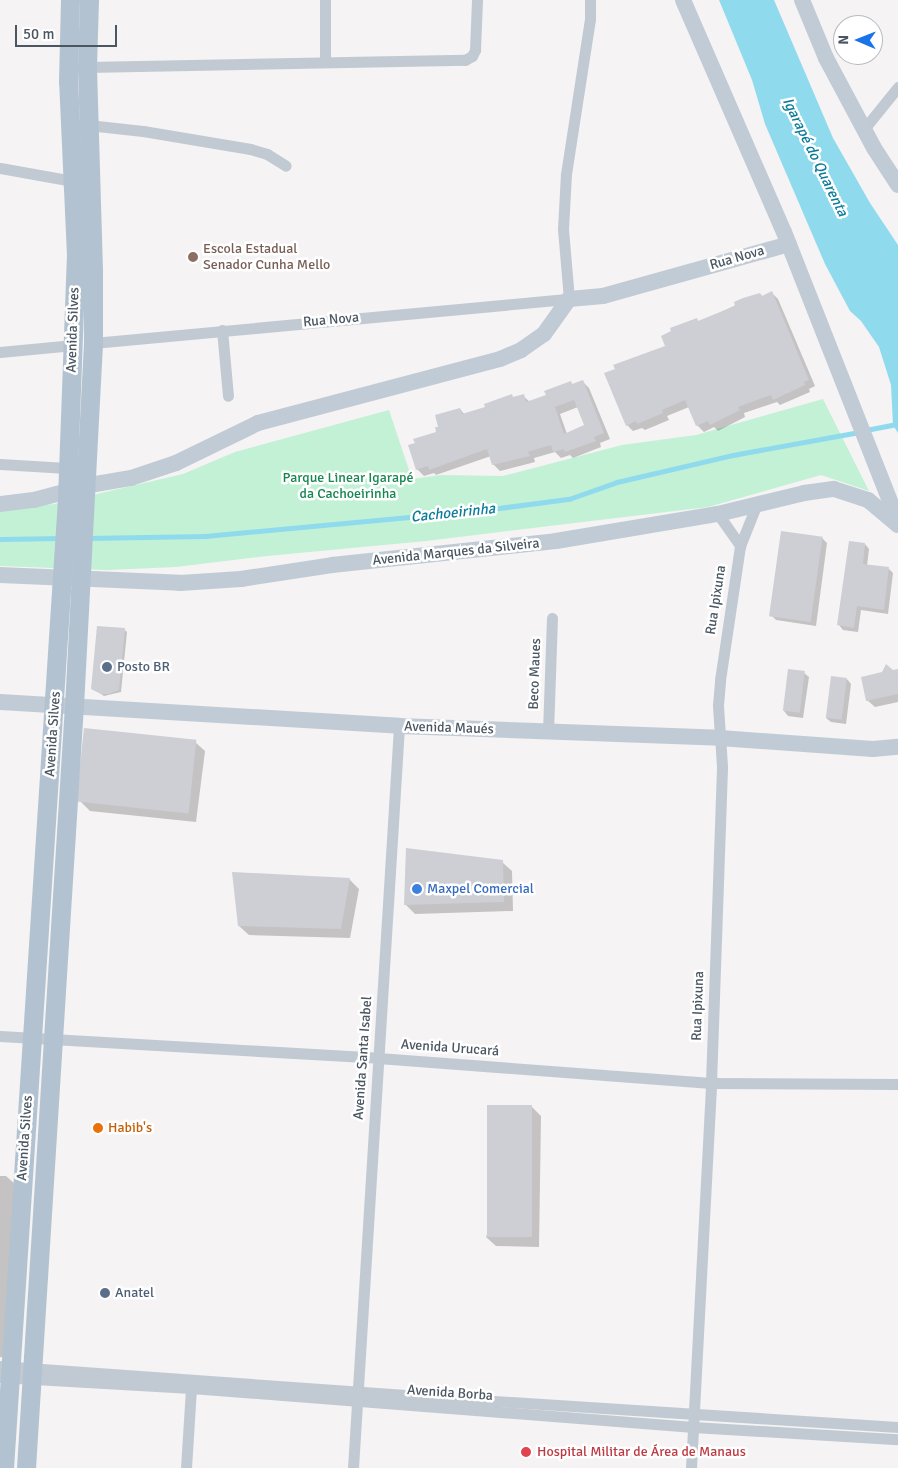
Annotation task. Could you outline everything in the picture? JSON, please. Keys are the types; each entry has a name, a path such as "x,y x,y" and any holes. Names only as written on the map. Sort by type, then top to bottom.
{"main road":[{"name":"Avenida Silves","path":"70,0 68,82 76,256 74,345 67,468 75,494"},
{"name":"Avenida Silves","path":"26,1468 52,1038 64,705 75,494 93,343 93,270 87,67 89,0"},
{"name":"Avenida Silves","path":"4,1468 5,1372 32,1038 64,705"}],"street":[{"path":"325,0 325,62"},
{"path":"87,67 468,59 475,50 477,0"},
{"path":"0,504 75,494 132,478 176,463 258,423 500,359 521,350 544,334 569,298 563,229 566,174 590,19 590,0"},
{"path":"683,0 788,244 898,521"},
{"path":"802,0 826,58 864,130 898,185"},
{"path":"864,130 898,87"},
{"path":"88,125 143,131 250,149 267,154 286,166"},
{"path":"0,168 72,180"},
{"name":"Rua Nova","path":"93,343 602,296 788,244"},
{"path":"222,330 228,396"},
{"path":"0,352 74,345"},
{"path":"0,464 67,468"},
{"name":"Avenida Marques da Silveira","path":"0,575 72,573 180,583 241,579 332,565 556,541 718,514 804,493 834,489 868,500 898,525"},
{"name":"Rua Ipixuna","path":"691,1468 711,1083 722,766 718,705 740,546 756,506"},
{"path":"718,514 740,546"},
{"name":"Beco Maues","path":"548,732 552,618"},
{"name":"Avenida Maués","path":"0,702 399,726 720,738 873,749 898,747"},
{"name":"Avenida Santa Isabel","path":"353,1468 399,726"},
{"name":"Avenida Urucará","path":"0,1036 378,1058 711,1083 898,1084"},
{"name":"Avenida Borba","path":"5,1372 358,1397 692,1427 898,1439"},
{"name":"Avenida Borba","path":"32,1373 191,1388 693,1414 898,1427"},
{"path":"186,1468 191,1388"}],"green space":[{"name":"Parque Linear Igarapé da Cachoeirinha","path":"823,399 869,491 821,475 708,507 426,541 267,556 176,567 108,570 0,566 0,510 54,504 183,474 235,452 389,410 412,479 441,475 503,476 622,445 696,435"}],"water":[{"name":"Igarapé do Quarenta","path":"719,0 774,0 833,138 870,203 898,245 898,433 893,425 891,385 879,347 861,321 850,311 825,264 765,124 752,80"}],"building":[{"path":"772,291 809,380 804,382 805,385 773,400 771,395 738,407 740,410 710,425 708,421 696,426 685,400 662,410 663,413 637,424 636,421 626,426 604,373 615,369 613,365 665,346 661,336 671,331 670,328 697,318 698,321 735,306 734,302 743,298 760,293 762,296"},
{"path":"583,380 604,433 594,437 596,441 565,452 564,449 553,452 551,445 528,452 530,456 492,465 487,449 429,470 428,466 416,470 408,445 415,443 413,439 436,432 435,427 438,427 435,415 460,408 462,414 485,407 484,404 512,394 513,397 524,394 526,402 546,395 544,391 571,381 572,384","holes":["574,400 584,425 564,434 555,407"]},
{"path":"781,531 823,537 811,622 769,616"},
{"path":"849,541 865,543 863,564 889,567 884,610 857,606 854,628 837,625"},
{"name":"Posto BR","path":"97,626 125,628 119,690 109,694 101,694 91,689"},
{"path":"886,664 893,670 898,669 898,694 866,701 861,677 882,672"},
{"path":"788,669 805,671 800,713 783,711"},
{"path":"831,676 847,678 842,720 826,718"},
{"path":"84,728 196,740 189,813 76,802"},
{"path":"406,848 503,860 504,902 404,905"},
{"path":"232,872 350,878 341,929 238,926"},
{"path":"487,1105 532,1105 532,1237 487,1237"}],"waterway":[{"name":"Cachoeirinha","path":"866,430 898,424"},
{"name":"Cachoeirinha","path":"86,538 205,536 476,511 569,499 617,482 733,455 859,432"},
{"name":"Cachoeirinha","path":"0,539 61,538"}],"place":[{"name":"Escola Estadual Senador Cunha Mello","path":"193,257"},
{"name":"Posto BR","path":"107,667"},
{"name":"Maxpel Comercial","path":"417,889"},
{"name":"Habib's","path":"98,1128"},
{"name":"Anatel","path":"105,1293"},
{"name":"Hospital Militar de Área de Manaus","path":"526,1452"}]}
